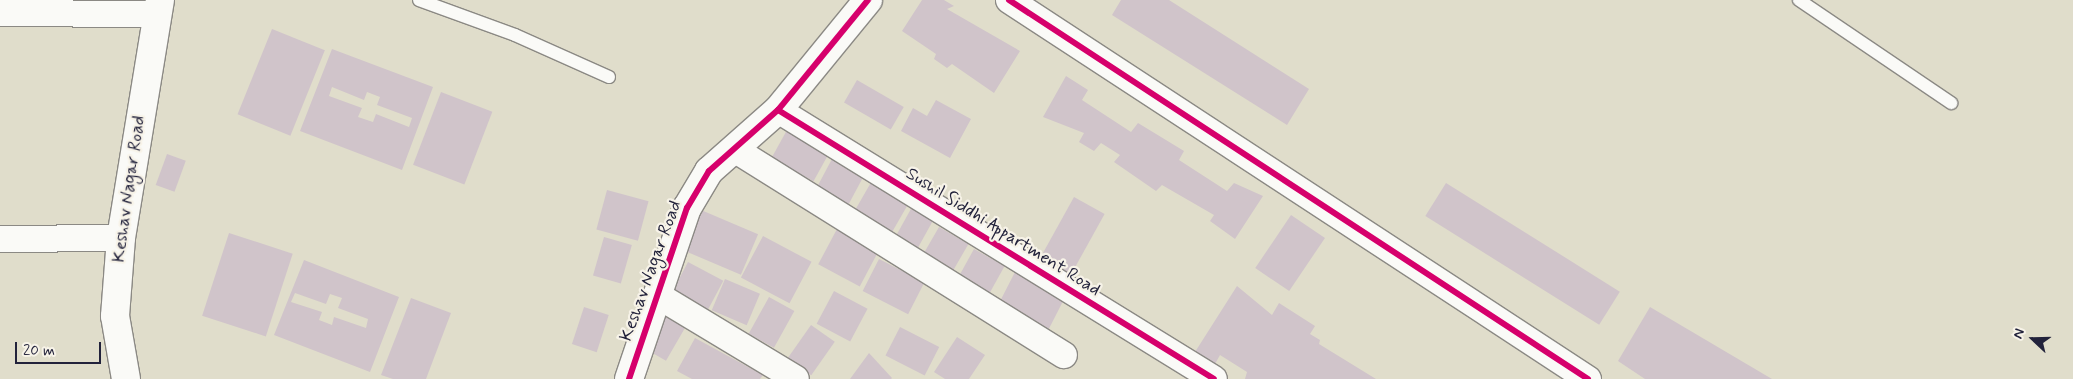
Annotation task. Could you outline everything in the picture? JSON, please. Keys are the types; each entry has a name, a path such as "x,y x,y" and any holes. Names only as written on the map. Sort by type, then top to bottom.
{"street":[{"name":"Keshav Nagar Road","path":"628,379 687,208 709,171 778,110 868,0"},
{"path":"1009,0 1588,379"},
{"name":"Keshav Nagar Road","path":"124,378 115,316 121,238 158,7"},
{"path":"0,13 158,7"},
{"name":"Sushil Siddhi Appartment Road","path":"778,110 1214,379"},
{"path":"734,149 1064,355"},
{"path":"0,239 121,238"},
{"path":"657,295 796,379"}],"lane":[{"path":"419,0 515,35 609,77"},
{"path":"1799,0 1951,103"}],"building":[{"path":"922,0 944,0 954,6 947,9 1020,51 994,93 952,64 947,68 934,59 936,54 902,31"},
{"path":"1121,0 1169,0 1309,89 1287,125 1112,15"},
{"path":"272,29 325,50 290,136 238,114"},
{"path":"332,49 433,87 402,170 300,131","holes":["332,87 364,100 367,92 380,97 377,105 412,118 409,127 376,114 373,122 358,117 362,108 329,96"]},
{"path":"1066,76 1088,90 1082,100 1131,132 1138,123 1184,151 1179,160 1227,191 1234,183 1263,196 1235,239 1210,221 1214,215 1162,185 1156,191 1114,162 1120,155 1101,143 1094,151 1079,142 1084,133 1043,117"},
{"path":"857,80 904,107 891,130 844,103"},
{"path":"441,92 492,112 464,185 413,165"},
{"path":"936,100 971,119 950,158 901,131 913,108 927,116"},
{"path":"787,130 829,153 813,181 771,158"},
{"path":"167,154 186,161 175,192 156,185"},
{"path":"833,157 865,174 847,207 816,190"},
{"path":"873,179 910,200 891,233 854,212"},
{"path":"1446,183 1620,292 1599,325 1425,216"},
{"path":"607,190 649,201 638,241 596,230"},
{"path":"1074,197 1105,214 1068,280 1038,263"},
{"path":"912,207 934,219 915,252 894,240"},
{"path":"701,210 758,234 741,275 684,251"},
{"path":"1291,215 1325,238 1289,291 1255,268"},
{"path":"939,227 968,244 950,276 920,259"},
{"path":"837,229 878,251 860,286 818,264"},
{"path":"229,233 293,254 266,336 202,316"},
{"path":"763,236 812,262 789,303 741,277"},
{"path":"604,237 632,245 621,283 593,275"},
{"path":"974,249 1005,266 984,303 954,286"},
{"path":"879,259 924,282 908,314 863,291"},
{"path":"304,260 399,297 370,372 274,335","holes":["295,293 326,304 330,294 342,298 338,308 368,319 366,328 334,317 332,325 319,320 322,312 291,302"]},
{"path":"688,262 723,281 707,312 672,293"},
{"path":"1015,272 1065,297 1048,331 998,306"},
{"path":"725,279 760,294 747,325 712,310"},
{"path":"1237,286 1272,315 1279,303 1315,326 1310,334 1320,340 1319,344 1376,379 1245,379 1247,372 1220,355 1215,364 1195,352"},
{"path":"834,291 868,309 850,342 817,324"},
{"path":"769,297 794,311 774,348 749,334"},
{"path":"411,298 451,313 426,379 393,379 381,375"},
{"path":"663,306 689,321 666,361 640,346"},
{"path":"584,307 609,315 597,352 572,344"},
{"path":"1650,307 1772,379 1645,379 1618,361"},
{"path":"811,325 835,342 811,375 787,359"},
{"path":"900,327 939,347 925,375 885,356"},
{"path":"957,337 985,355 969,379 945,379 934,372"},
{"path":"695,338 763,375 760,379 692,379 677,371"},
{"path":"869,353 892,378 891,379 850,379"}],"cycle path":[{"path":"629,379 687,208 709,171 778,110 868,0"},
{"path":"1009,0 1588,379"},
{"path":"778,110 1214,379"}]}
